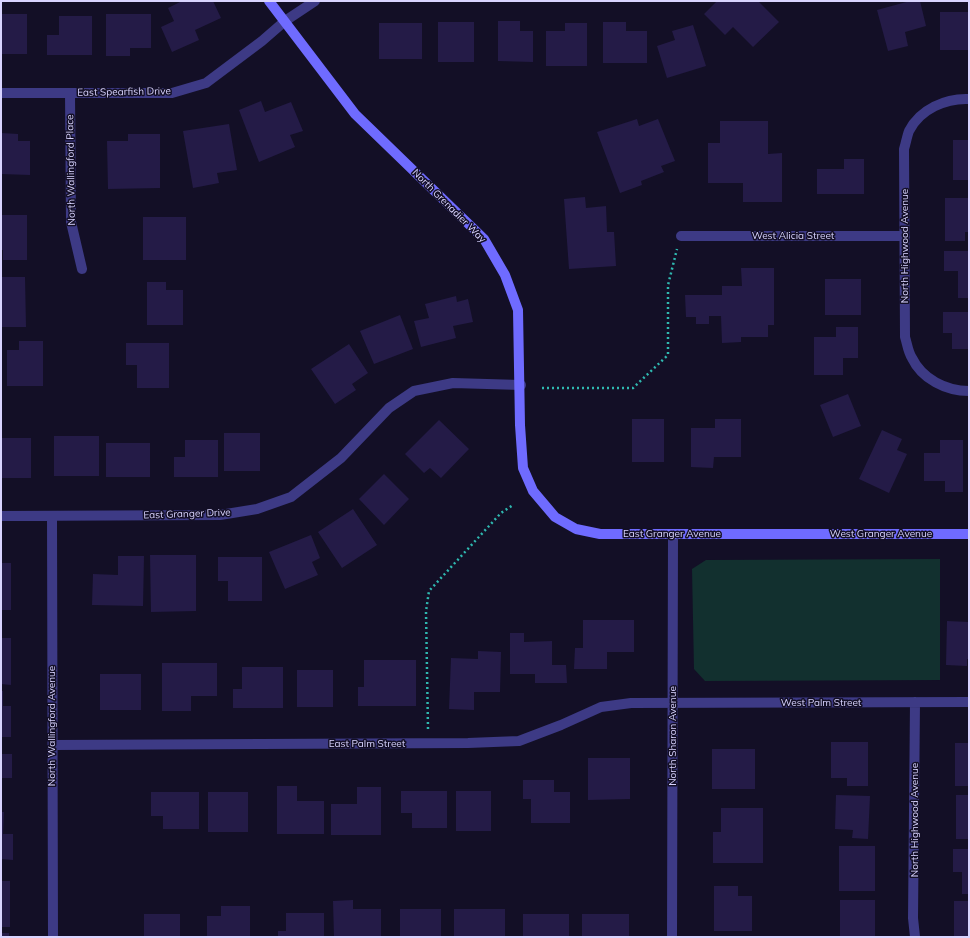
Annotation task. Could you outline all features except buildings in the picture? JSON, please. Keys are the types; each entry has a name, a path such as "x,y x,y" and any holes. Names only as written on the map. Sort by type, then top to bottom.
{"street":[{"name":"North Grenadier Way","path":"269,1 355,114 484,239 496,257 506,276 518,310 521,385 520,425 523,468 533,491 555,517"},
{"name":"East Spearfish Drive","path":"1,93 172,93 206,83 285,21 315,1"},
{"name":"North Wallingford Place","path":"70,93 71,222 82,269"},
{"name":"North Highwood Avenue","path":"969,100 960,99 940,103 922,115 909,131 904,149 905,337 912,358 926,376 944,387 969,391"},
{"name":"West Alicia Street","path":"681,236 905,236"},
{"name":"East Granger Drive","path":"1,516 220,515 257,509 291,498 341,458 389,408 414,391 453,383 521,385"},
{"name":"North Wallingford Avenue","path":"52,516 53,937"},
{"name":"East Granger Avenue","path":"555,517 576,529 600,534 793,534"},
{"name":"West Granger Avenue","path":"793,534 969,534"},
{"name":"North Sharon Avenue","path":"672,937 674,703 673,535"},
{"name":"North Highwood Avenue","path":"915,937 913,918 916,702"},
{"name":"West Palm Street","path":"674,703 969,702"},
{"name":"East Palm Street","path":"53,745 428,744 519,741 561,725 601,707 631,703 674,703"}],"path":[{"path":"542,388 633,388 668,355 668,285 681,236"},
{"path":"428,744 426,611 430,591 501,513 513,505"}],"green space":[{"path":"940,559 940,680 705,681 694,669 692,569 706,560"}]}
